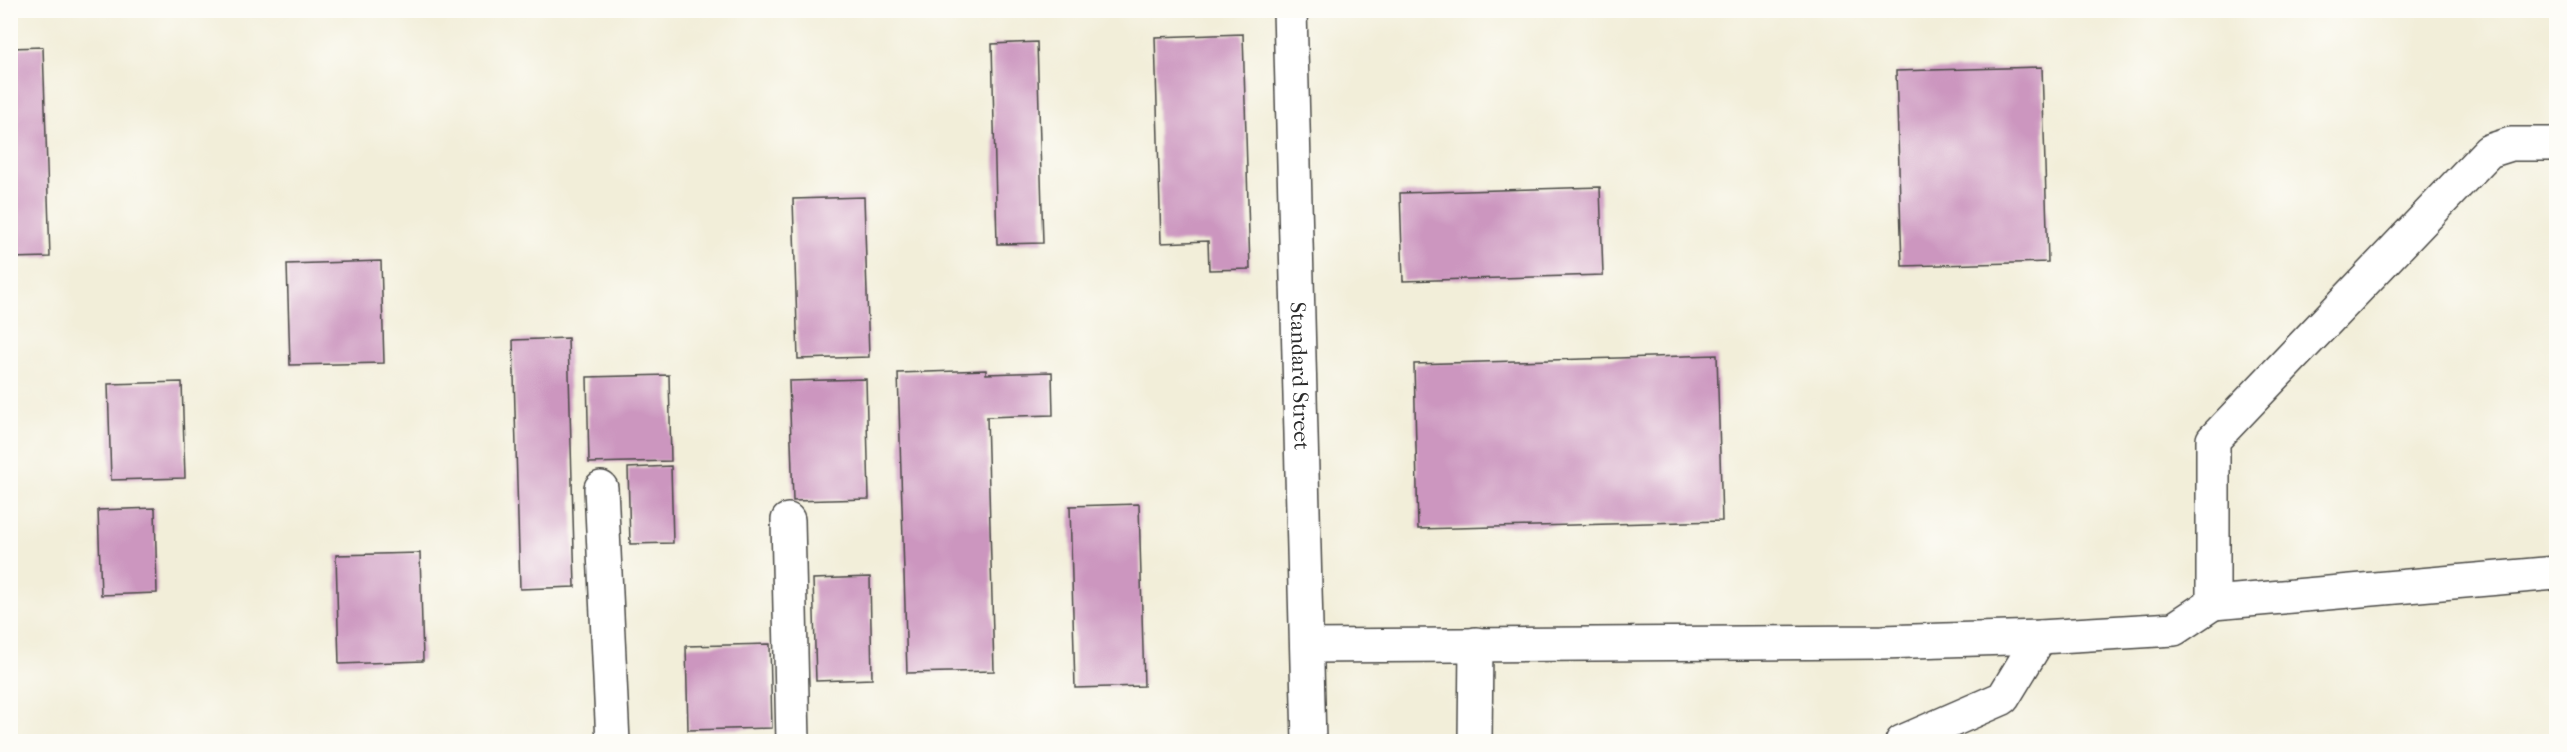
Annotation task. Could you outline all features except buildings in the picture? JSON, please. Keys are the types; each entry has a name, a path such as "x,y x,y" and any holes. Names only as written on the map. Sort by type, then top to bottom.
{"street":[{"name":"Standard Street","path":"1290,10 1309,741"},
{"path":"2213,603 2213,440 2489,151 2511,144 2556,144"},
{"path":"601,488 613,741"},
{"path":"788,520 793,741"},
{"path":"1307,646 1882,642 2040,637 2174,629 2213,603 2556,573"},
{"path":"1902,741 2003,698 2040,637"},
{"path":"1475,741 1476,644"}]}
